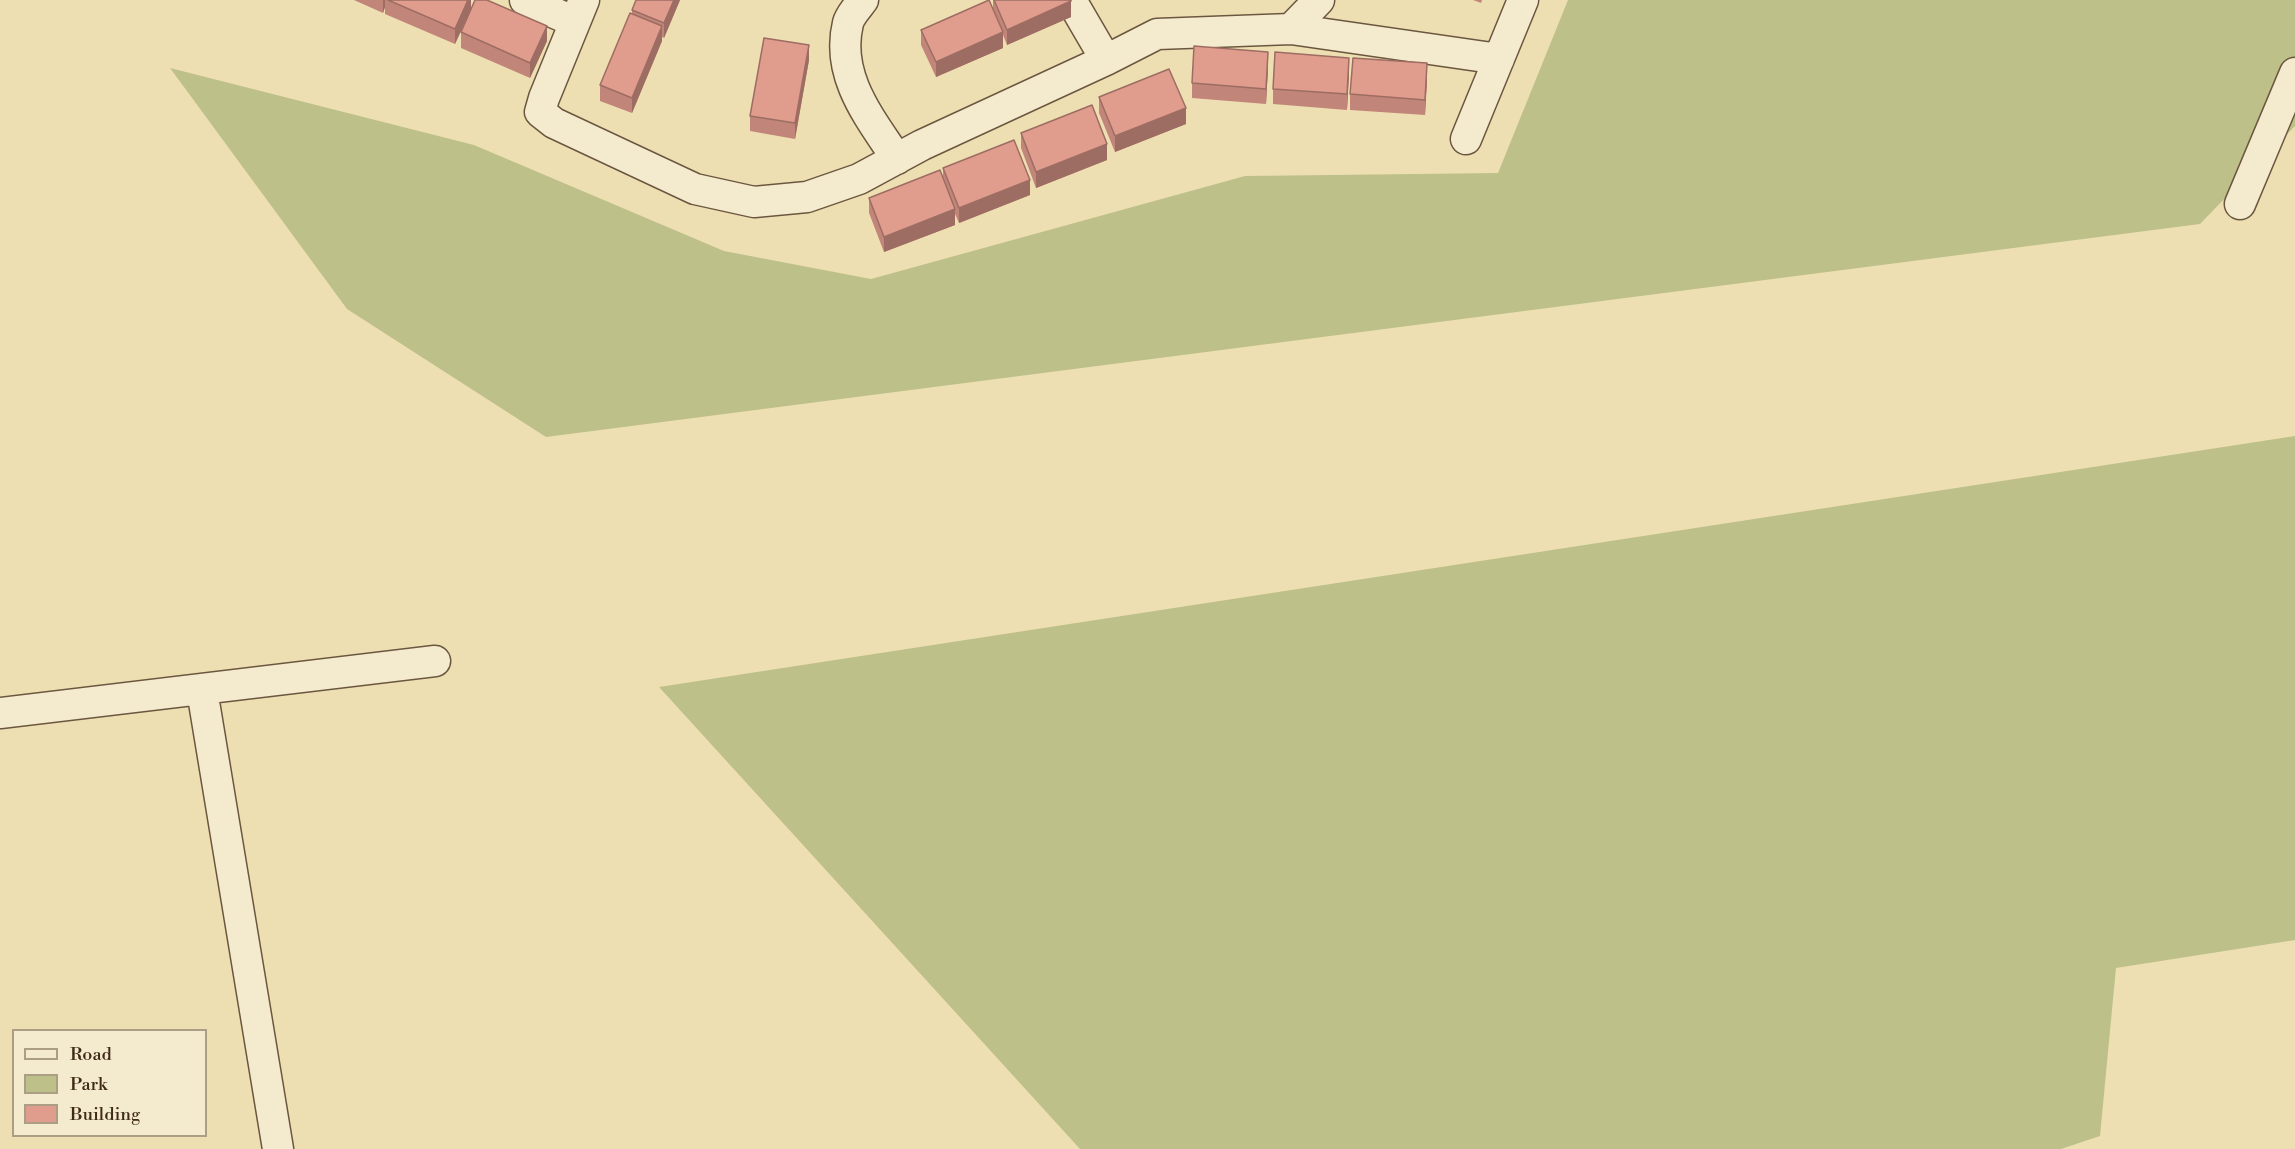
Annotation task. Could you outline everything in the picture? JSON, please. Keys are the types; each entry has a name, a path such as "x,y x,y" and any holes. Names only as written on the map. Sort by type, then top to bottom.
{"street":[{"path":"525,0 580,11 543,98 540,112 554,123 695,189 754,202 807,197 859,179 1157,34 1291,29 1499,59"},
{"path":"863,0 848,22 845,55 853,90 897,159"},
{"path":"1071,0 1106,60"},
{"path":"1291,29 1319,0"},
{"path":"1466,139 1523,0"},
{"path":"2241,204 2295,73"},
{"path":"0,713 435,661"},
{"path":"202,690 278,1149"}],"green space":[{"path":"1568,0 2295,0 2295,126 2200,224 546,437 347,309 170,68 474,145 724,251 871,279 1245,176 1498,173"},
{"path":"2295,436 2295,940 2116,968 2100,1136 2061,1149 1080,1149 659,687"}],"building":[{"path":"388,0 468,0 455,29"},
{"path":"475,0 487,0 547,26 530,63 461,32"},
{"path":"636,0 674,0 664,23 632,10"},
{"path":"989,0 1003,32 936,62 921,30"},
{"path":"994,0 1071,0 1071,1 1007,30"},
{"path":"630,13 662,26 632,98 600,85"},
{"path":"764,38 809,45 795,123 750,116"},
{"path":"1194,46 1268,52 1266,89 1192,83"},
{"path":"1275,52 1349,58 1347,94 1273,89"},
{"path":"1353,58 1427,63 1425,100 1350,94"},
{"path":"1169,69 1186,108 1115,136 1099,97"},
{"path":"1092,105 1107,144 1036,172 1021,133"},
{"path":"1014,140 1030,180 959,208 943,168"},
{"path":"940,170 955,209 884,237 869,198"}]}
